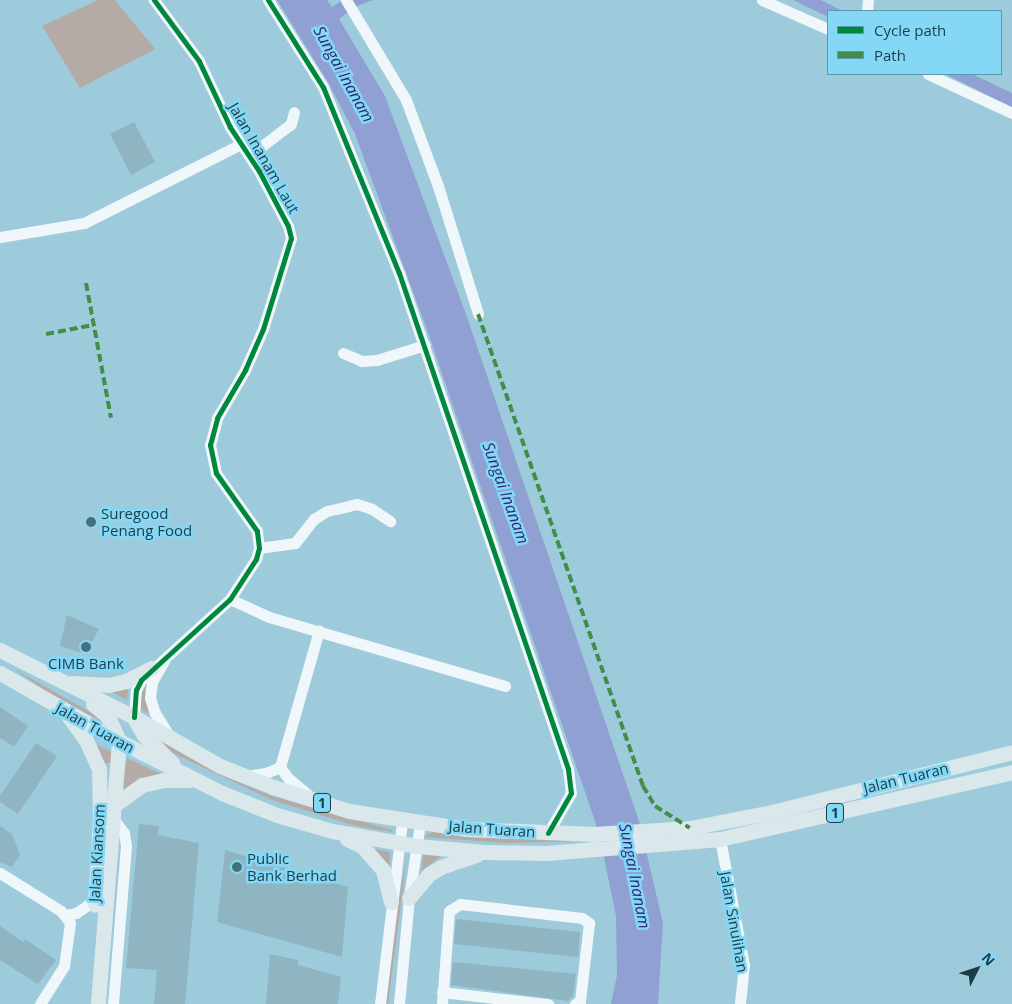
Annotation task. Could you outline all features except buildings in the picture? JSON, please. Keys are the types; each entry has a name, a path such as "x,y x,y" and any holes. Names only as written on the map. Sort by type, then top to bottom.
{"main road":[{"name":"Jalan Tuaran","path":"0,650 134,717 170,738 245,776 318,802 402,821 466,829 594,834 690,828 743,818 1012,752"},
{"path":"63,682 109,685 126,681 152,668"},
{"name":"Jalan Tuaran","path":"0,673 64,711 193,780 277,815 332,831 417,846 484,852 592,851 720,839 1012,772"},
{"path":"63,682 108,716 119,741"},
{"name":"Jalan Kiansom","path":"64,711 86,740 99,769 95,900 87,1004"},
{"path":"134,717 160,753 193,780"},
{"name":"Jalan Kiansom","path":"98,1004 119,741"},
{"path":"991,757 1000,766 1012,764"},
{"path":"113,811 142,786 164,780 193,780"},
{"path":"332,831 362,846 374,857 383,870 391,902"},
{"path":"409,898 429,874 441,867 484,852"}],"street":[{"name":"Jalan Inanam Laut","path":"154,0 199,61 230,127 250,155 288,226 290,238 263,329 245,370 217,418 210,445 216,473 257,531 259,548"},
{"path":"268,0 323,87 340,122 425,345 572,783 571,794 548,833"},
{"path":"346,0 406,100 478,314"},
{"path":"762,0 827,29"},
{"path":"930,75 1012,113"},
{"path":"250,155 291,124 294,112"},
{"path":"0,237 84,223 241,144"},
{"path":"343,353 362,361 377,360 425,345"},
{"path":"134,717 136,690 152,668 230,600 250,570 259,548 295,542 314,518 327,511 357,504 372,509 390,521"},
{"path":"230,600 255,612 505,686"},
{"path":"280,767 319,630"},
{"path":"168,653 152,682 150,698 155,713 170,738"},
{"path":"245,776 266,773 280,767"},
{"path":"280,767 288,778 318,802"},
{"path":"113,811 124,833 126,846 113,1004"},
{"path":"380,1004 402,821"},
{"path":"400,1004 409,898 420,823"},
{"name":"Jalan Sinulihan","path":"720,839 744,965 740,1004"},
{"path":"0,873 65,914 76,914 95,900"},
{"path":"548,1004 442,998 449,911 460,904 582,918 591,929 580,1001 575,1004"},
{"path":"40,1004 66,959 70,928 65,914"}],"shaded area":[{"path":"98,0 115,0 155,49 80,88 42,26"},
{"path":"11,667 102,719 101,722 53,696"},
{"path":"146,680 145,692 149,713 141,709 140,700"},
{"path":"128,689 127,700 112,692"},
{"path":"153,736 228,778 272,796 392,830 392,832 356,826 272,800 164,749"},
{"path":"95,744 112,752 111,763 105,763"},
{"path":"127,758 161,774 121,794"},
{"path":"432,832 506,839 586,838 587,841 506,843 424,837"},
{"path":"375,849 390,852 389,867"},
{"path":"423,854 441,856 422,871"},
{"path":"407,858 388,1004 379,1004 388,953"}],"water":[{"name":"Sungai Inanam","path":"277,0 327,0 332,7 343,0 373,0 357,6 339,19 385,96 466,314 639,821 663,923 658,1004 611,1004 617,975 616,916 599,833 426,327 355,134 329,84"},
{"path":"793,0 821,0 841,10 827,10 827,17"},
{"path":"947,75 974,75 1012,93 1012,107"}],"marked path":[{"path":"86,283 111,418"},
{"path":"478,314 643,786 655,806 690,828"},
{"path":"46,334 93,325"}],"cycle path":[{"path":"134,717 136,690 141,680 230,599 256,559 259,548 257,531 216,473 210,445 217,418 245,370 263,329 291,238 288,226 259,171 230,127 199,61 154,0"},
{"path":"268,0 323,87 399,273 568,769 571,793 548,833"}],"place":[{"name":"Suregood Penang Food","path":"91,522"},
{"name":"CIMB Bank","path":"86,647"},
{"name":"Public Bank Berhad","path":"237,867"}]}
